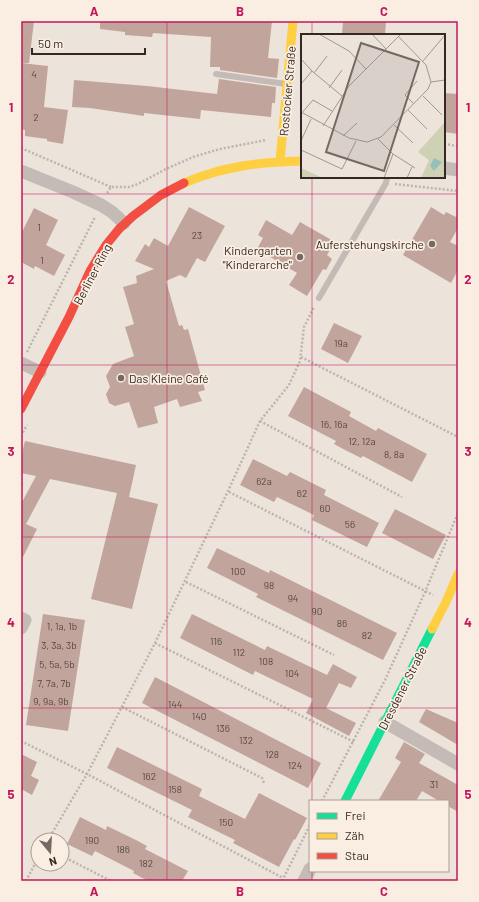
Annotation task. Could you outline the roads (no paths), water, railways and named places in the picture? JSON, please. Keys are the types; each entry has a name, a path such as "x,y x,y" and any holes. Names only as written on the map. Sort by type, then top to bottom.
{"street":[{"name":"Rostocker Straße","path":"280,161 293,21"},
{"name":"Berliner Ring","path":"21,409 92,268 106,245 124,223 156,198 197,176 245,165 301,160"},
{"path":"445,168 458,170"},
{"path":"21,171 101,205 112,212 124,223"},
{"path":"21,363 40,372"},
{"name":"Dresdener Straße","path":"346,800 446,602 458,574"},
{"path":"21,618 25,620 21,628"},
{"path":"385,722 458,764"},
{"path":"304,881 309,871"}],"lane":[{"path":"216,74 287,84"},
{"path":"318,298 386,180"}],"place":[{"name":"Auferstehungskirche","path":"432,244"},
{"name":"Kindergarten \"Kinderarche\"","path":"300,257"},
{"name":"Das Kleine Café","path":"121,378"}]}
